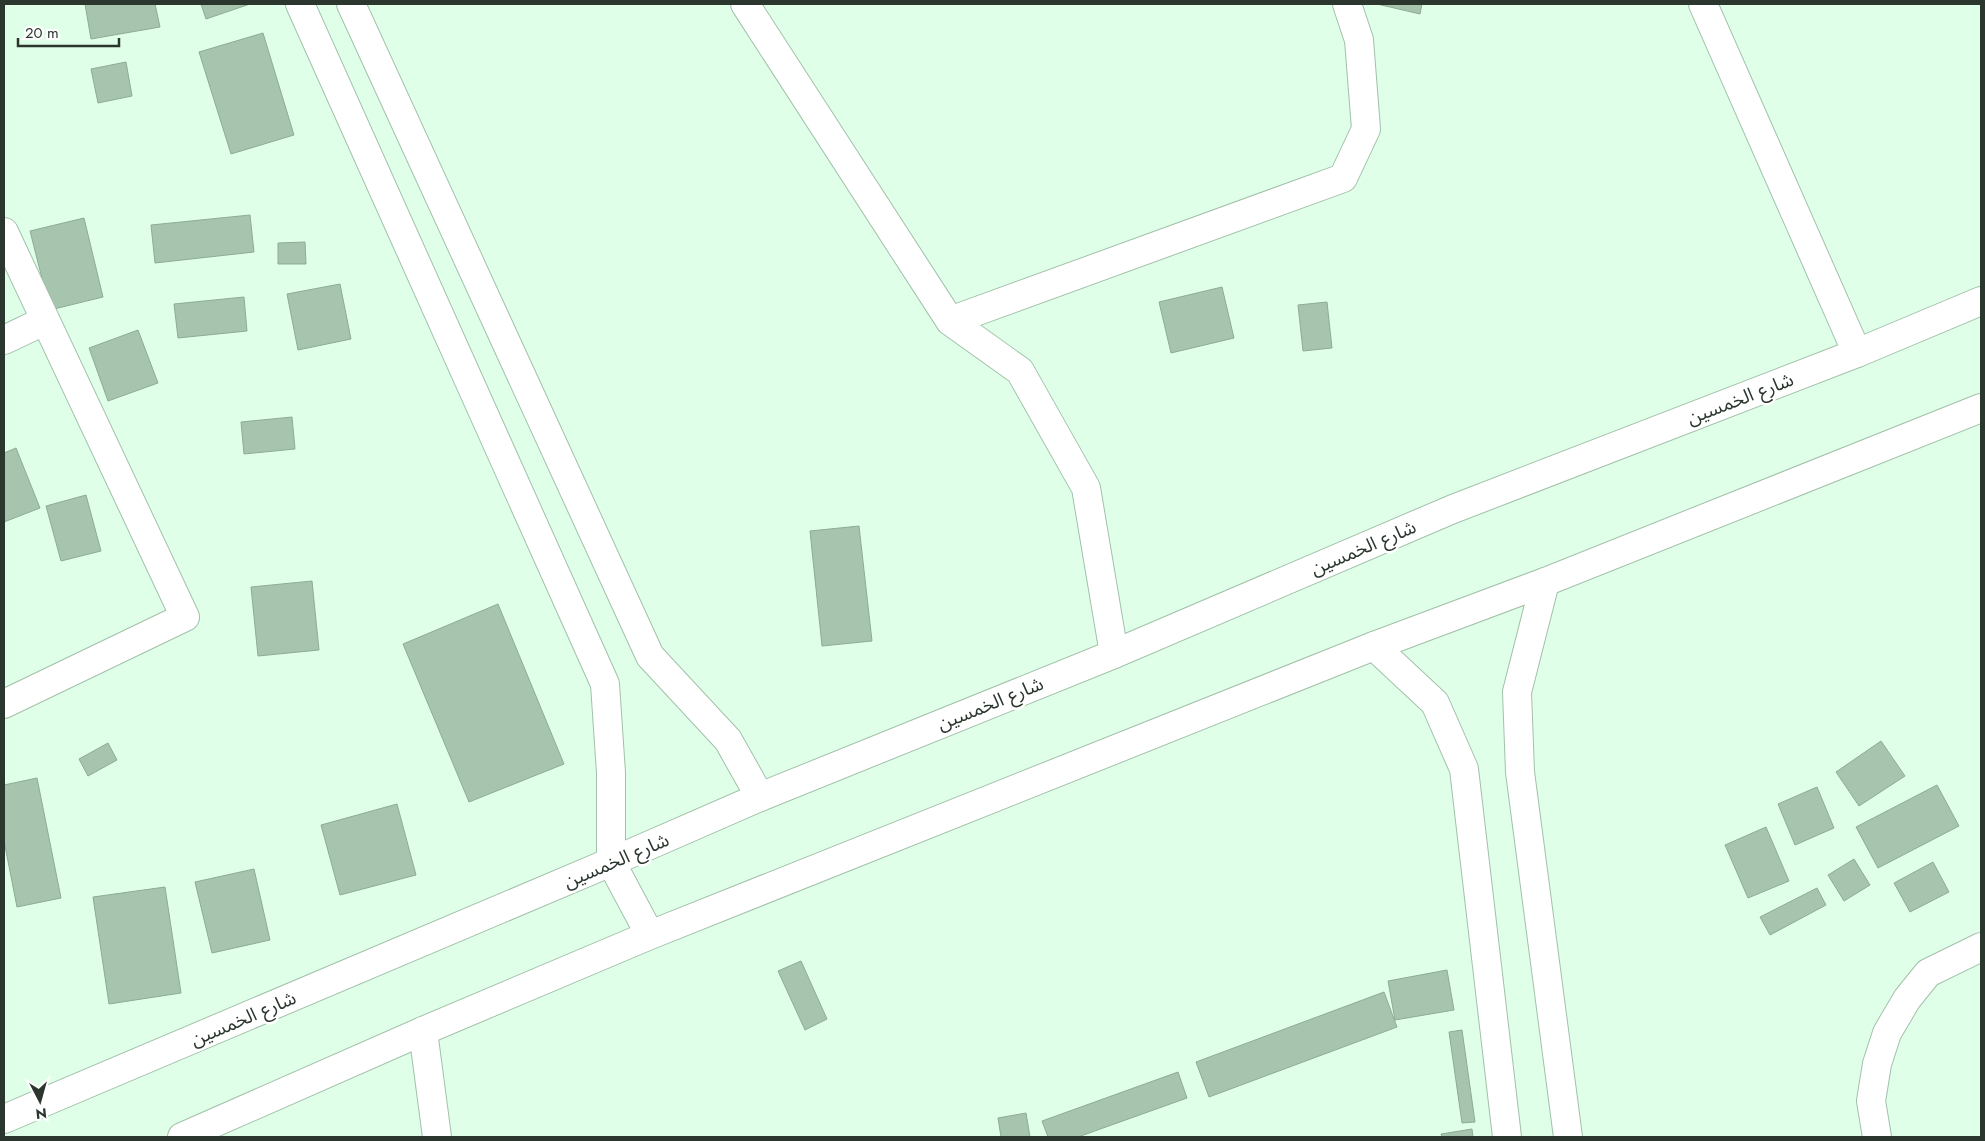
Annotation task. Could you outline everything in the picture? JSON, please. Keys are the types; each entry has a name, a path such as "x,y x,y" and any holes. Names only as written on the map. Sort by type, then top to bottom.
{"street":[{"path":"300,4 606,684 611,773 611,862 650,935"},
{"path":"351,4 650,656 728,740 760,796"},
{"path":"745,4 950,321 1020,371 1086,488 1114,654"},
{"path":"950,321 1343,178 1366,129 1359,40 1347,4"},
{"path":"1703,4 1857,352"},
{"path":"4,232 44,321 185,616 4,704"},
{"name":"شارع الخمسين","path":"4,1119 611,862 760,796 1114,654 1453,509 1857,352 1981,301"},
{"path":"4,340 44,321"},
{"path":"182,1137 650,935 1374,646 1545,582 1981,408"},
{"path":"1545,582 1517,692 1519,763 1568,1137"},
{"path":"1374,646 1434,703 1464,769 1507,1137"},
{"path":"1877,1137 1871,1101 1877,1064 1886,1033 1907,999 1928,973 1981,947"},
{"path":"423,1032 437,1137"}],"building":[{"path":"85,4 155,4 160,27 91,39"},
{"path":"201,4 250,4 206,19"},
{"path":"1377,4 1422,4 1420,14"},
{"path":"263,33 294,135 231,154 199,52"},
{"path":"126,62 132,96 98,103 91,69"},
{"path":"250,215 254,252 155,263 151,225"},
{"path":"84,218 103,297 50,310 30,231"},
{"path":"305,242 306,264 278,264 278,243"},
{"path":"340,284 351,339 298,350 287,294"},
{"path":"1222,287 1234,338 1171,353 1159,302"},
{"path":"244,297 247,331 178,338 174,304"},
{"path":"1327,302 1332,348 1303,351 1298,305"},
{"path":"138,330 158,383 108,401 89,348"},
{"path":"292,417 295,449 244,454 241,422"},
{"path":"16,448 40,508 4,522 4,453"},
{"path":"86,495 101,551 61,561 46,506"},
{"path":"859,526 872,641 822,646 810,531"},
{"path":"312,581 319,650 258,656 251,587"},
{"path":"498,604 564,764 469,802 403,644"},
{"path":"1881,741 1905,776 1859,806 1836,772"},
{"path":"108,743 117,760 88,776 79,759"},
{"path":"37,778 61,898 17,907 4,841 4,785"},
{"path":"1937,785 1959,826 1878,868 1856,827"},
{"path":"1817,787 1834,828 1795,845 1778,804"},
{"path":"397,804 416,875 340,895 321,825"},
{"path":"1766,827 1789,881 1748,898 1725,845"},
{"path":"1854,859 1870,885 1844,901 1828,875"},
{"path":"1933,862 1949,892 1910,912 1894,883"},
{"path":"254,869 270,940 212,953 195,882"},
{"path":"165,887 181,993 109,1004 93,897"},
{"path":"1817,888 1826,905 1770,935 1760,917"},
{"path":"801,961 827,1019 805,1030 778,971"},
{"path":"1447,970 1454,1010 1395,1020 1388,981"},
{"path":"1384,992 1397,1027 1209,1097 1196,1062"},
{"path":"1462,1030 1475,1122 1462,1123 1449,1032"},
{"path":"1178,1072 1187,1098 1078,1137 1048,1137 1042,1121"},
{"path":"1026,1113 1030,1137 1001,1137 998,1118"},
{"path":"1472,1129 1473,1137 1442,1137 1441,1134"}]}
